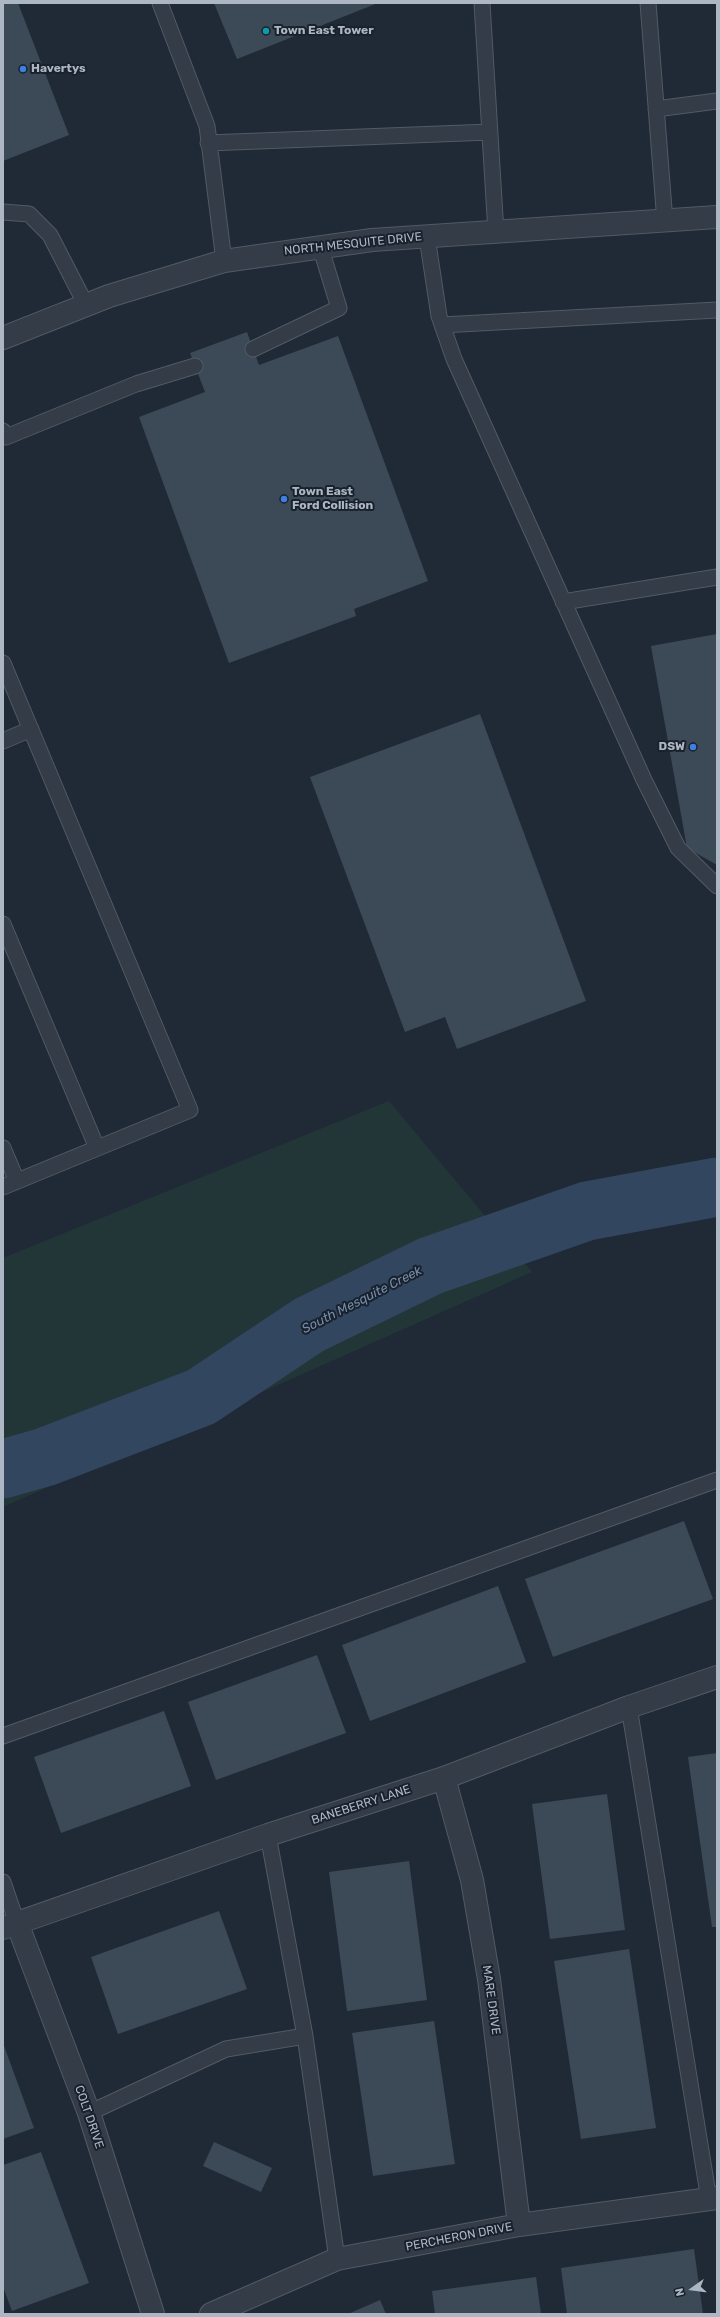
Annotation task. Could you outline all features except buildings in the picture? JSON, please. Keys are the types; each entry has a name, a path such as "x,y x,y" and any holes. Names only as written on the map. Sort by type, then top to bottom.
{"street":[{"name":"NORTH MESQUITE DRIVE","path":"3,338 86,305 224,260 372,240 665,222 717,217"},
{"name":"BANEBERRY LANE","path":"10,1925 268,1835 444,1778 629,1707 717,1677"},
{"name":"MARE DRIVE","path":"444,1778 472,1880 489,1979 519,2225"},
{"name":"COLT DRIVE","path":"10,1925 89,2113 153,2314"},
{"name":"PERCHERON DRIVE","path":"211,2314 337,2259 519,2225 713,2199"}],"lane":[{"path":"160,3 207,126 208,144 224,260"},
{"path":"482,3 496,233"},
{"path":"648,3 665,222"},
{"path":"656,109 717,100"},
{"path":"208,144 490,132"},
{"path":"3,212 29,214 50,236 86,305"},
{"path":"427,237 442,325 454,358 563,602 644,780 678,848 717,886"},
{"path":"253,349 340,308 320,246"},
{"path":"442,325 717,310"},
{"path":"4,434 136,384 195,366"},
{"path":"563,602 717,578"},
{"path":"3,663 190,1110 10,1184 3,1148"},
{"path":"3,741 31,729"},
{"path":"3,924 97,1148"},
{"path":"3,1736 717,1480"},
{"path":"629,1707 713,2199"},
{"path":"268,1835 305,2036 337,2259"},
{"path":"3,1882 10,1925"},
{"path":"89,2113 226,2049 305,2036"}],"green space":[{"path":"389,1101 532,1272 3,1507 3,1258"}],"waterway":[{"name":"South Mesquite Creek","path":"3,1469 45,1457 201,1397 309,1325 430,1266 587,1211 717,1187"}],"place":[{"name":"Town East Tower","path":"266,31"},
{"name":"Havertys","path":"23,69"},
{"name":"Town East Ford Collision","path":"284,499"},
{"name":"DSW","path":"693,747"}]}
